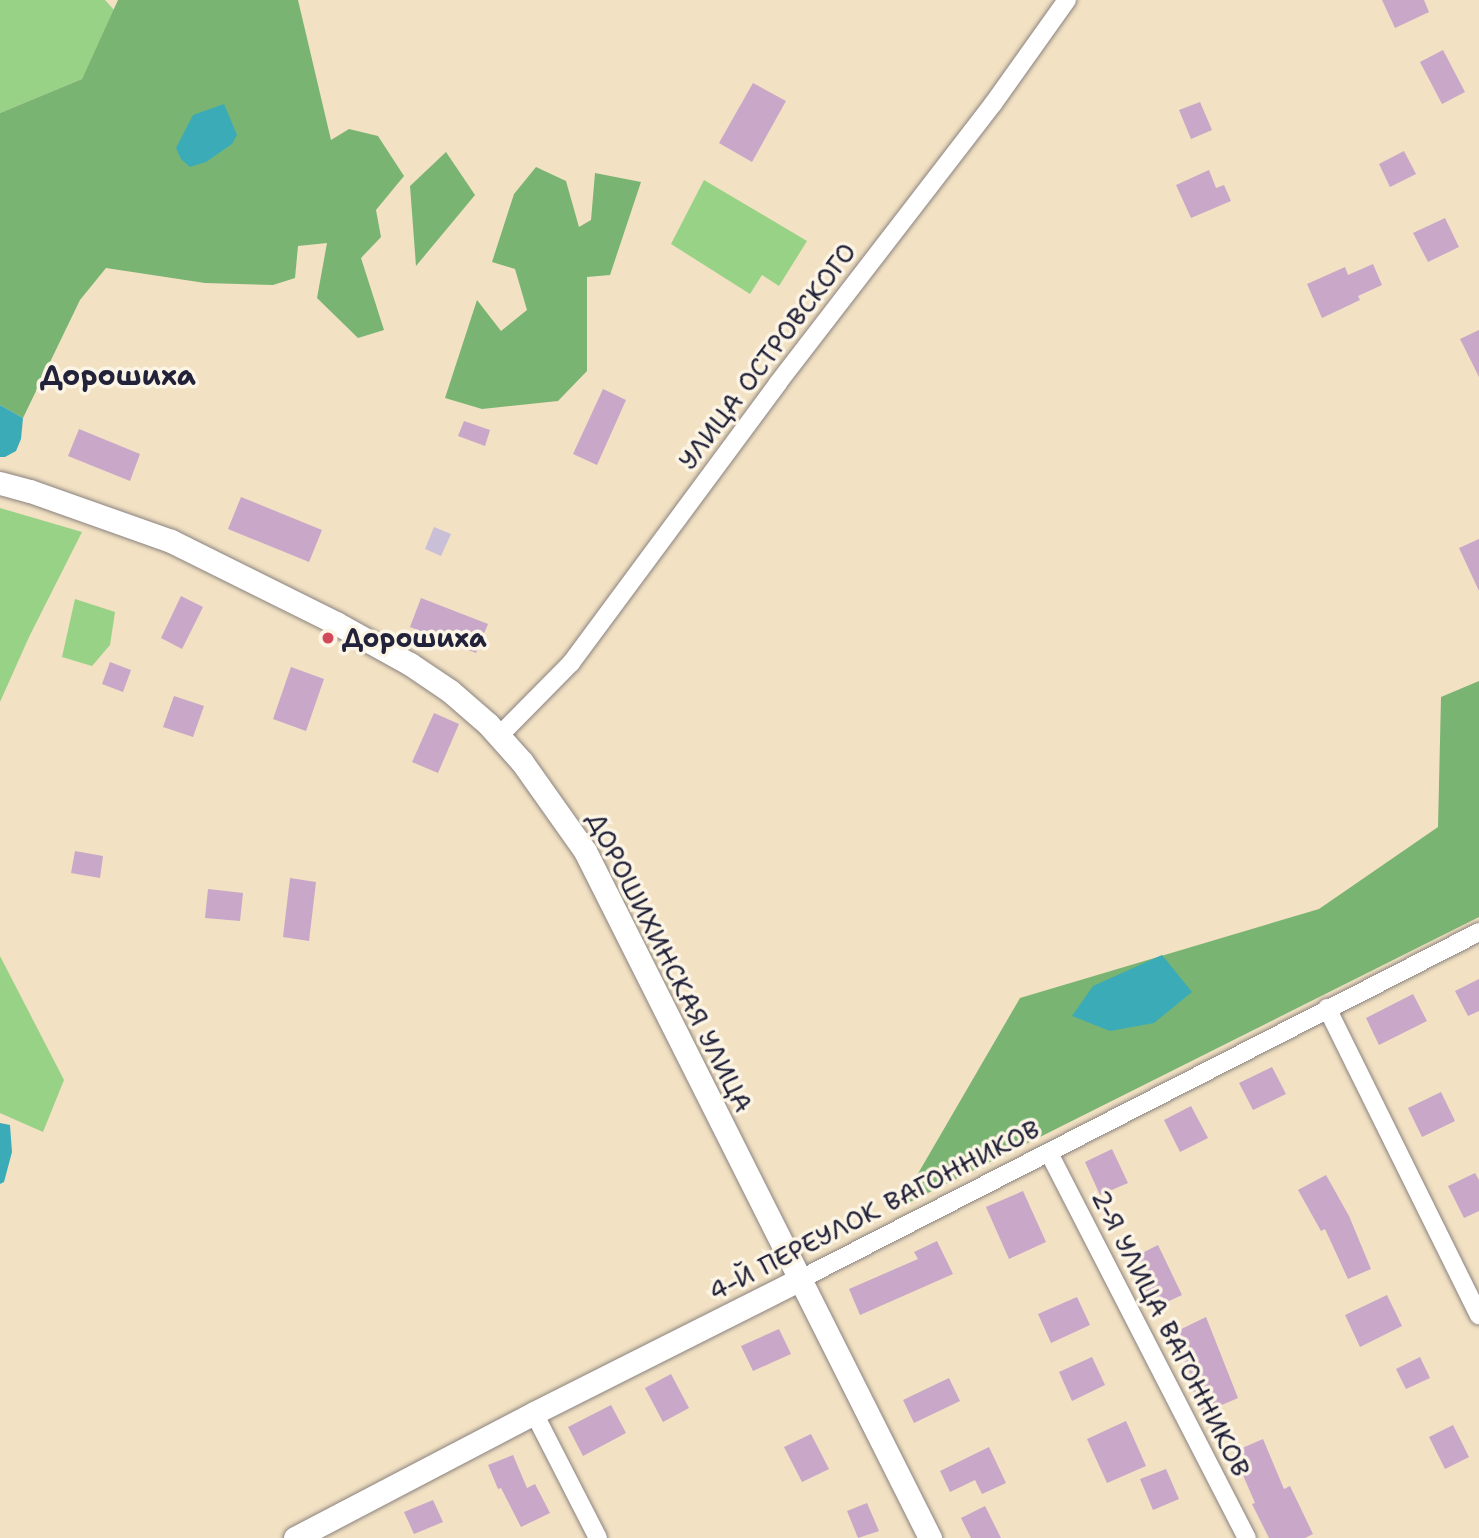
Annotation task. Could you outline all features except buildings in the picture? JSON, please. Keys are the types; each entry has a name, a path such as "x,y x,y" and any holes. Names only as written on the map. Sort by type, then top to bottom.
{"street":[{"name":"УЛИЦА ОСТРОВСКОГО","path":"499,736 571,663 778,383 993,104 1067,0"},
{"name":"ДОРОШИХИНСКАЯ УЛИЦА","path":"0,483 171,541 321,615 424,672 463,702 499,736 545,790 585,851 930,1538"},
{"name":"4-Й ПЕРЕУЛОК ВАГОННИКОВ","path":"295,1538 534,1413 1479,932"},
{"path":"1327,1008 1479,1315"},
{"name":"2-Я УЛИЦА ВАГОННИКОВ","path":"1049,1153 1247,1538"},
{"path":"534,1413 598,1538"}],"shaded area":[{"path":"434,527 451,534 441,556 425,549"}],"green space":[{"path":"0,0 105,0 114,10 82,79 0,113"},
{"path":"118,0 298,0 331,140 349,129 378,136 404,176 376,210 381,237 361,258 384,330 358,338 317,298 327,243 298,246 295,278 273,285 205,283 106,268 80,300 23,418 0,405 0,113 82,79"},
{"path":"446,152 475,195 416,266 410,186"},
{"path":"536,167 566,181 579,227 591,220 595,173 641,182 610,275 587,277 587,371 558,401 482,409 445,398 477,300 501,331 527,310 515,269 492,262 514,194"},
{"path":"704,180 807,241 779,286 762,275 750,294 671,244"},
{"path":"0,508 82,532 29,637 0,702"},
{"path":"75,599 115,612 110,645 92,666 62,657"},
{"path":"1479,681 1479,917 898,1208 1020,998 1319,909 1438,827 1441,697"},
{"path":"0,956 64,1080 43,1132 0,1113"}],"water":[{"path":"224,104 237,135 232,144 206,162 190,167 181,159 176,148 193,115"},
{"path":"0,405 23,418 21,439 16,451 5,457 0,457"},
{"path":"1162,955 1192,992 1154,1023 1110,1031 1072,1016 1093,986"},
{"path":"0,1123 10,1125 12,1152 4,1182 0,1184"}],"place":[{"name":"Дорошиха","path":"328,638"}],"district":[{"name":"Дорошиха","path":"118,375"}]}
